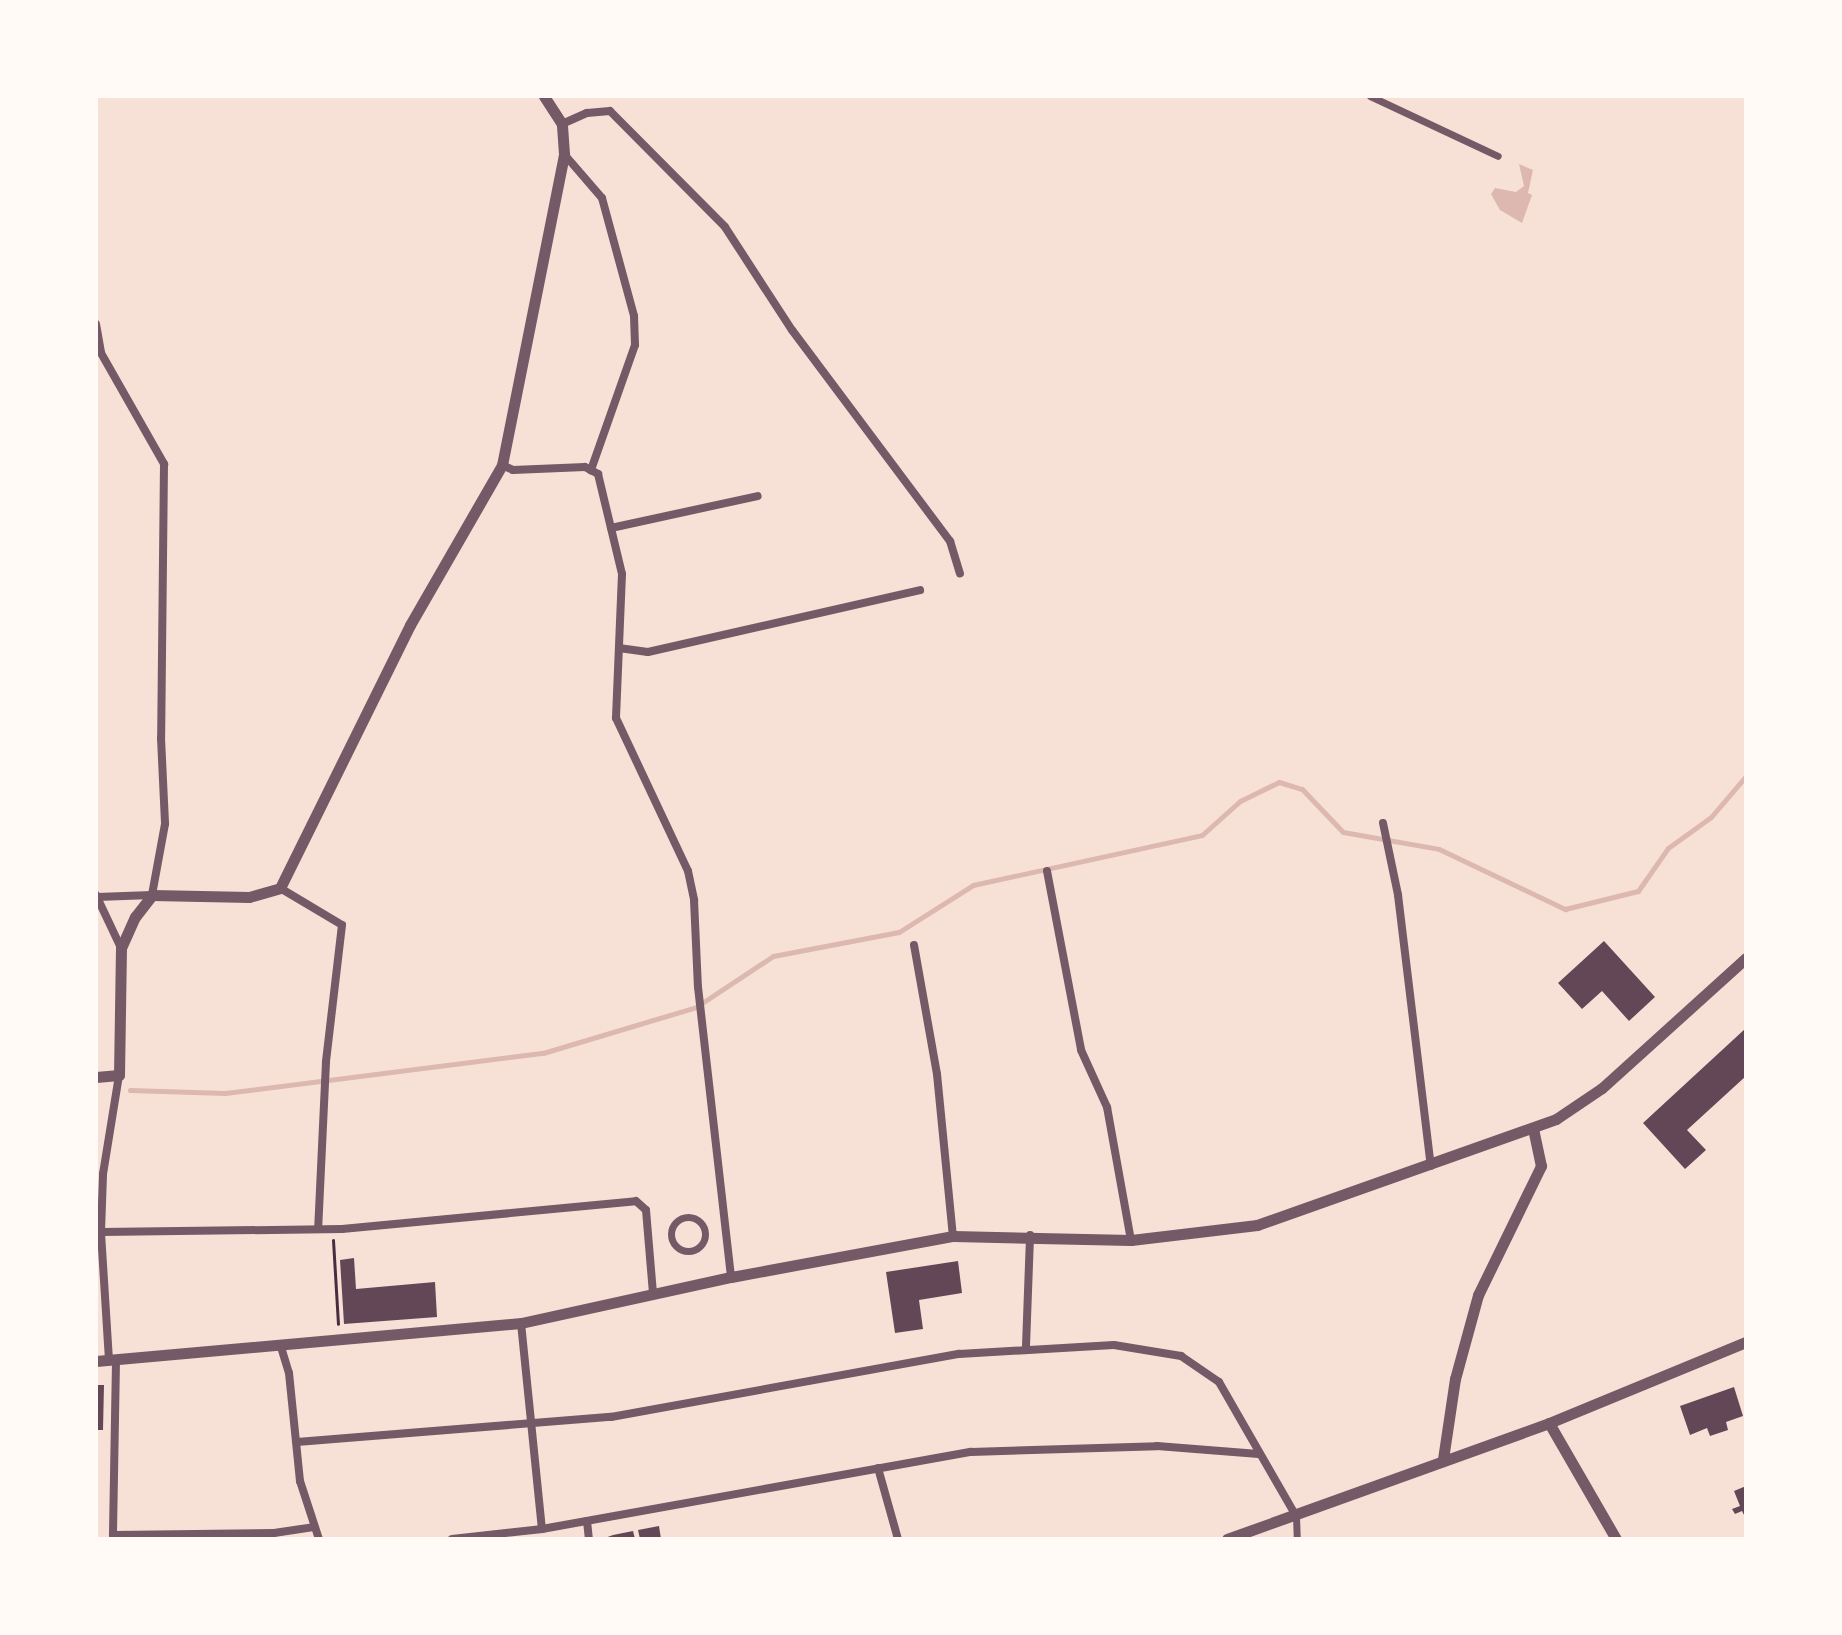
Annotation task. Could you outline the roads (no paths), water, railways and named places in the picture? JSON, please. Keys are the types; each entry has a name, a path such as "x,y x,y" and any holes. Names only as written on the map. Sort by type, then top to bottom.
{"street":[{"path":"280,888 410,625 502,465 564,154 562,124 544,96"},
{"path":"1370,96 1498,156"},
{"path":"562,124 587,113 610,111 725,227 792,330 950,541 960,573"},
{"path":"1486,150 1491,140"},
{"path":"564,154 602,198 634,316 635,345 591,470"},
{"path":"96,324 101,353 164,464 161,738 165,824 152,895 121,948"},
{"path":"502,465 513,470 591,470 598,474 622,574 616,718 688,871 731,1277"},
{"path":"611,528 758,496"},
{"path":"619,648 648,652 920,590"},
{"path":"1384,827 1431,1166"},
{"path":"1047,871 1081,1050 1107,1107 1131,1240"},
{"path":"314,1527 274,1533 113,1535 100,1174 119,1075 121,948 97,896 249,897 280,888 342,925 326,1070 318,1229"},
{"path":"914,945 937,1074 953,1236"},
{"path":"107,1361 521,1323 731,1277 953,1236 1030,1235 1131,1240 1257,1225 1533,1129 1602,1088 1746,958"},
{"path":"96,1077 119,1075"},
{"path":"1443,1459 1455,1379 1478,1295 1541,1166 1533,1129"},
{"path":"101,1232 335,1229 642,1202 653,1294"},
{"path":"685,1217 697,1220 704,1231 702,1243 681,1249 672,1237 673,1225 685,1217"},
{"path":"1026,1346 1030,1235"},
{"path":"521,1323 542,1529"},
{"path":"1227,1539 1549,1423 1746,1342"},
{"path":"297,1442 530,1426 756,1394 1026,1346 1114,1345 1190,1360 1219,1382 1296,1516 1297,1539"},
{"path":"281,1347 297,1442 300,1481 319,1539"},
{"path":"1549,1423 1616,1539"},
{"path":"452,1539 542,1529 971,1452 1157,1446 1259,1454"},
{"path":"878,1468 898,1539"},
{"path":"587,1521 589,1539"}],"waterway":[{"path":"130,1090 225,1093 543,1053 696,1007 773,956 899,932 973,885 1202,835 1240,801 1279,782 1302,789 1343,832 1439,849 1565,909 1638,891 1668,848 1711,817 1746,776"}]}
